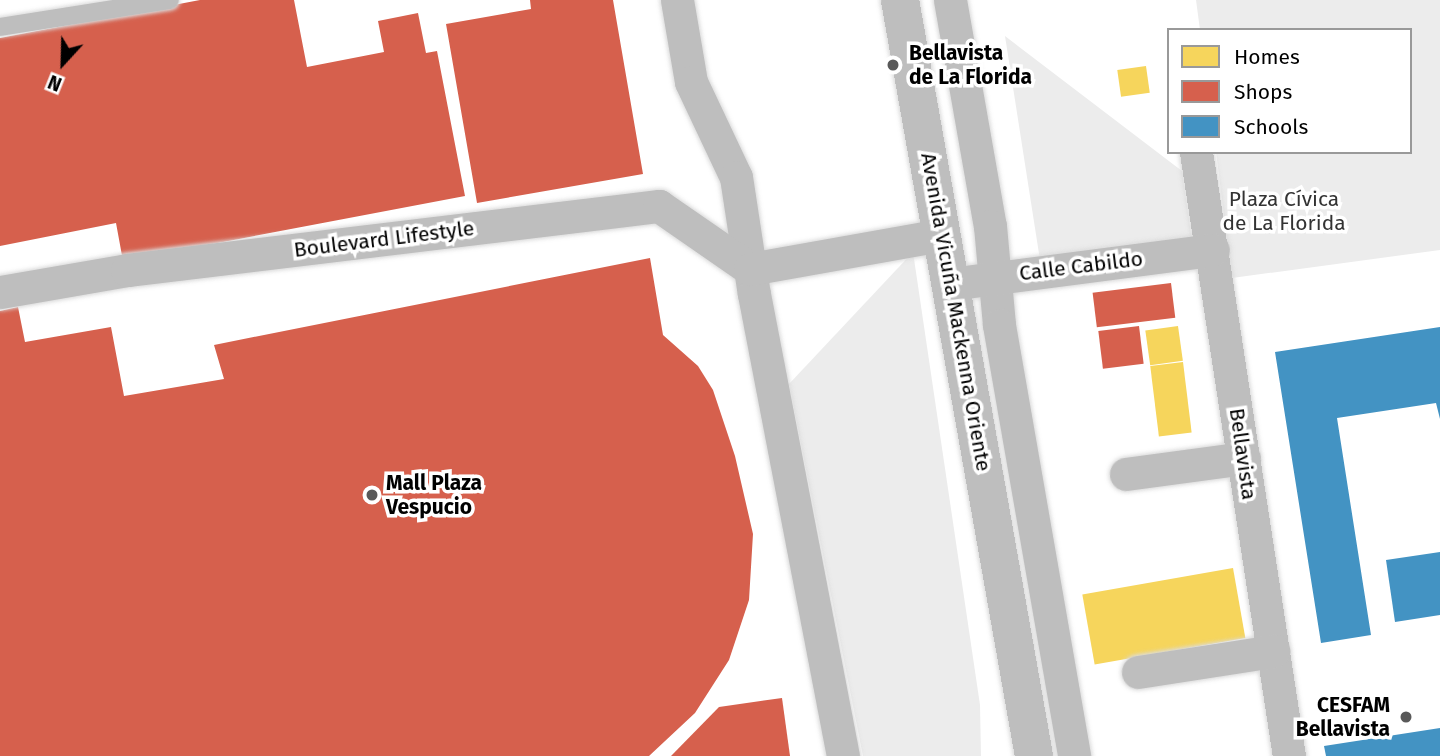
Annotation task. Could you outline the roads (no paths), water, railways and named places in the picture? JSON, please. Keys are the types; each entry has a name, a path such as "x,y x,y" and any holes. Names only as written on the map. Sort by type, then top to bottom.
{"main road":[{"name":"Avenida Vicuña Mackenna Oriente","path":"900,0 1034,756"},
{"name":"Avenida Vicuña Mackenna Oriente","path":"1008,756 1009,624"}],"street":[{"path":"677,0 691,82 736,177 750,269 843,756"},
{"path":"950,0 990,226 994,276 1074,756"},
{"name":"Bellavista","path":"1196,154 1289,756"},
{"name":"Boulevard Lifestyle","path":"0,292 127,270 659,206 750,269"},
{"path":"750,269 941,235"},
{"name":"Calle Cabildo","path":"950,284 994,276 1213,250"},
{"path":"1126,474 1244,458"},
{"path":"1138,672 1273,651"}],"lane":[{"path":"0,27 170,0"}],"place":[{"name":"Bellavista de La Florida","path":"893,65"},
{"name":"Mall Plaza Vespucio","path":"372,495"},
{"name":"CESFAM Bellavista","path":"1406,717"}],"park label":[{"name":"Plaza Cívica de La Florida","path":"1284,211"}]}
